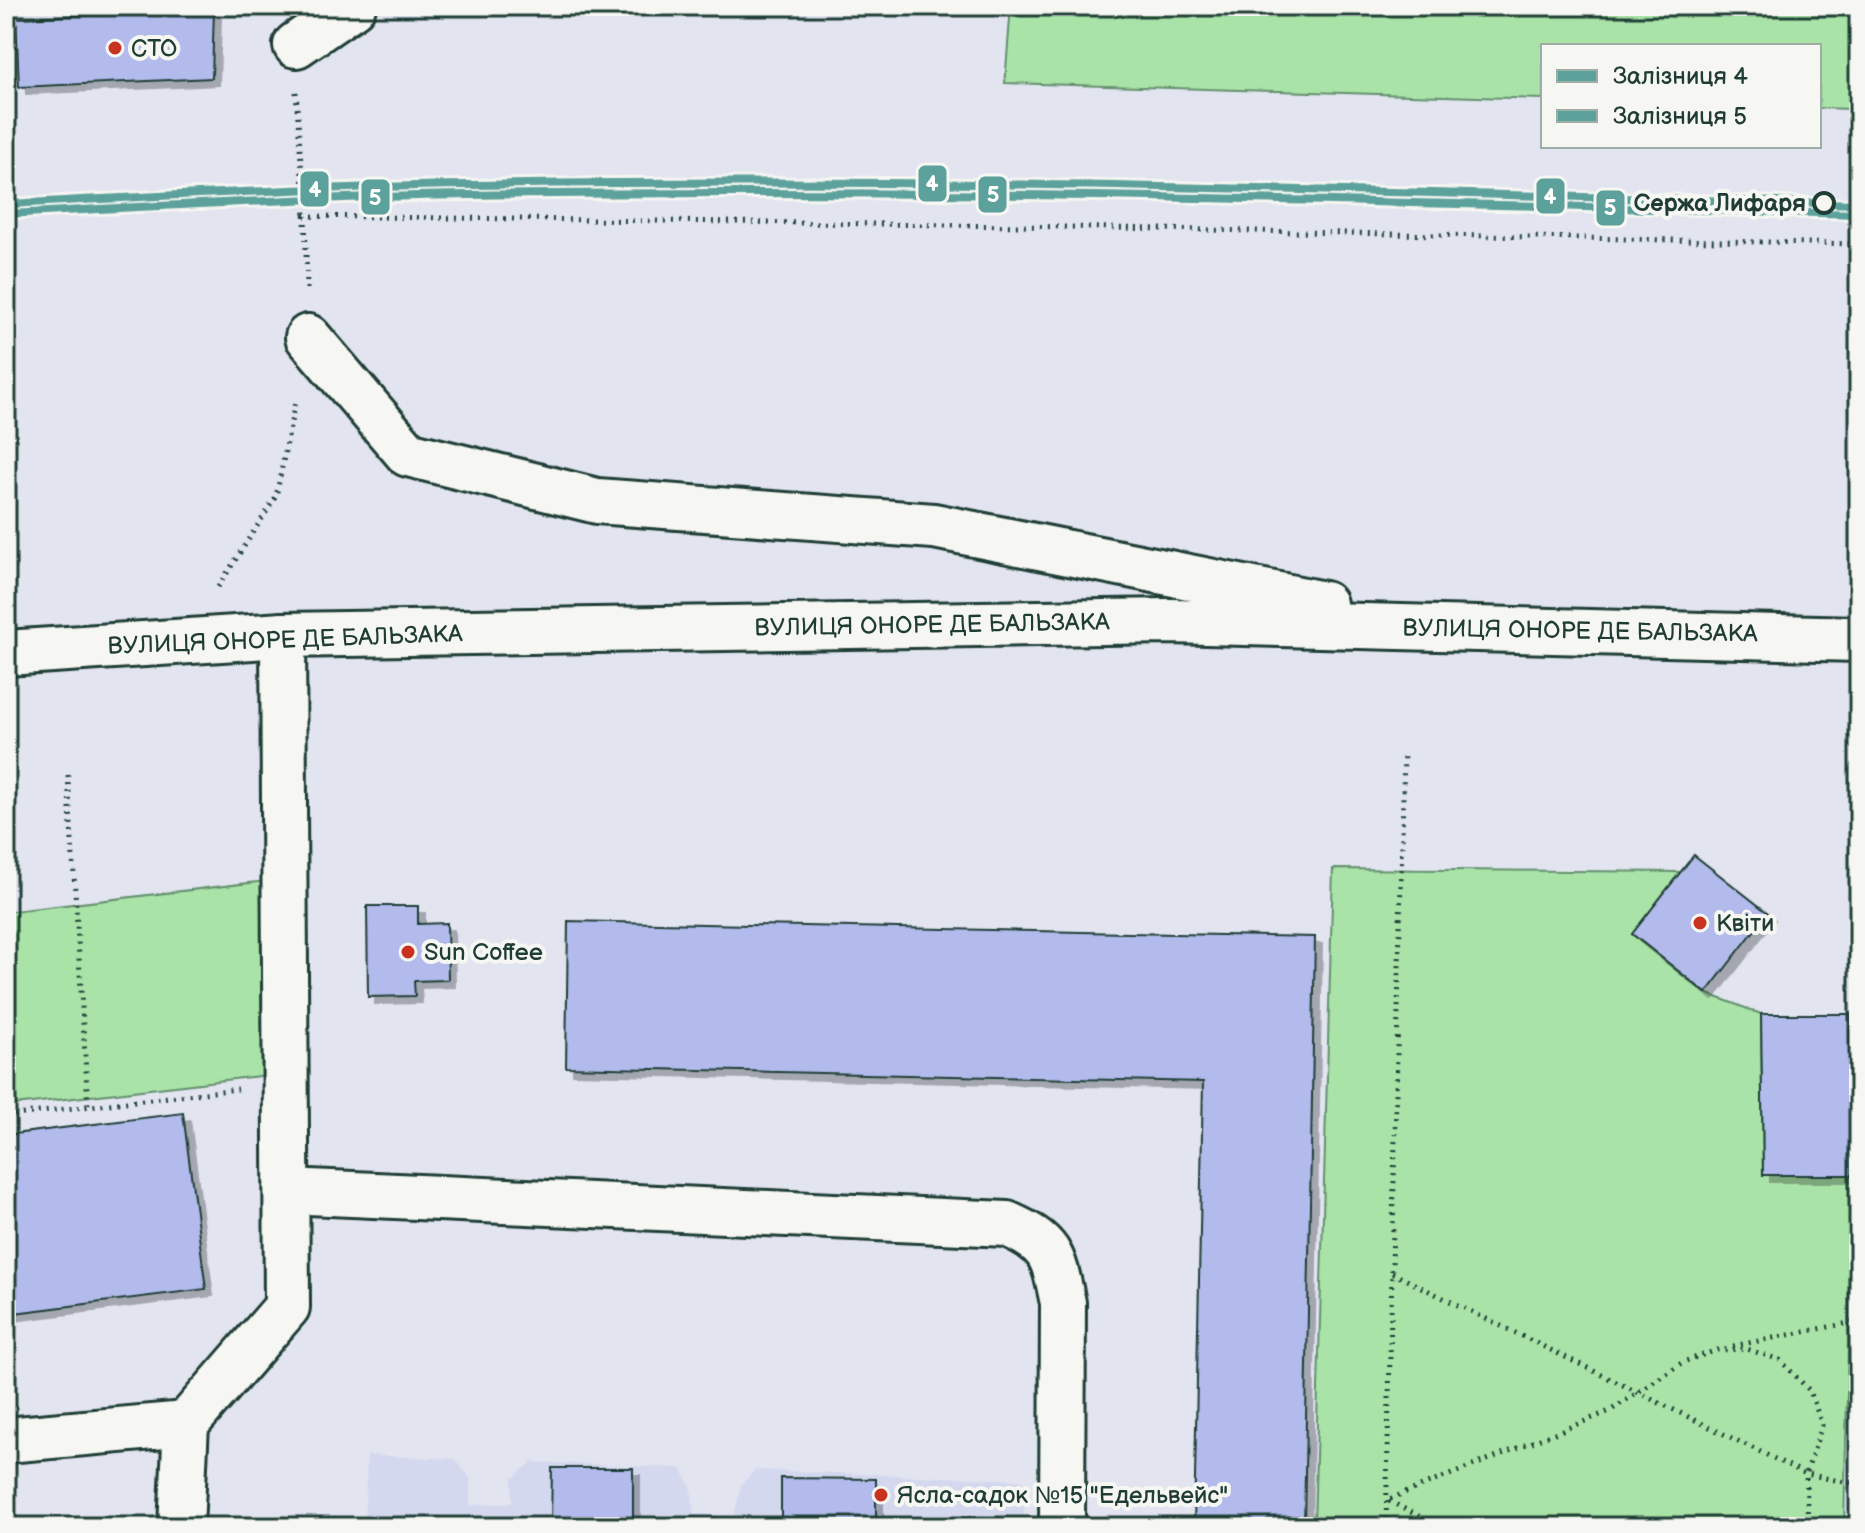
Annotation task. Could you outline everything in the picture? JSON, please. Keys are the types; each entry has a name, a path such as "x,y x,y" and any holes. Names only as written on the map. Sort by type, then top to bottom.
{"street":[{"path":"296,45 353,6"},
{"path":"308,337 408,454 597,501 934,526 1444,628"},
{"name":"ВУЛИЦЯ ОНОРЕ ДЕ БАЛЬЗАКА","path":"6,653 283,635 1170,621 1859,639"},
{"path":"181,1527 186,1424 287,1307 283,635"},
{"path":"287,1191 1007,1224 1040,1239 1056,1266 1063,1303 1062,1527"},
{"path":"6,1440 186,1424"}],"path":[{"path":"218,587 276,497 308,337 305,216 296,124 296,45"},
{"path":"305,216 1020,226 1859,244"},
{"path":"1386,1527 1404,752"},
{"path":"68,775 88,1106"},
{"path":"6,1116 286,1083"},
{"path":"1392,1273 1806,1474 1859,1485"},
{"path":"1387,1500 1610,1411 1683,1362 1717,1350 1859,1321"},
{"path":"1717,1350 1747,1349 1780,1360 1810,1391 1822,1425 1806,1474 1808,1527"},
{"path":"1387,1500 1441,1527"}],"shaded area":[{"name":"Ясла-садок №15 \"Едельвейс\"","path":"367,1455 455,1459 470,1478 470,1505 512,1503 512,1479 532,1462 681,1468 691,1487 694,1514 734,1517 741,1485 755,1470 1024,1480 1024,1527 364,1527"}],"green space":[{"path":"1011,6 1855,6 1852,109 1821,108 1821,44 1541,44 1541,99 1005,83"},
{"path":"1333,869 1680,872 1632,934 1706,993 1761,1014 1763,1175 1852,1175 1844,1527 1314,1527"},
{"path":"266,881 268,1075 6,1106 6,912"}],"building":[{"name":"СТО","path":"214,10 212,78 19,87 16,18"},
{"name":"Kвіти","path":"1694,855 1768,913 1706,993 1632,934"},
{"name":"Sun Coffee","path":"367,906 418,906 418,924 447,923 448,980 414,981 415,996 368,997"},
{"path":"568,921 1315,937 1304,1527 1194,1527 1203,1082 566,1067"},
{"path":"1761,1014 1850,1014 1852,1175 1763,1175"},
{"path":"183,1113 206,1289 6,1314 6,1135"},
{"path":"552,1468 633,1468 633,1523 551,1522"},
{"path":"781,1478 876,1479 876,1527 781,1526"},
{"path":"368,1519 412,1520 412,1527 368,1527"}],"rail line":[{"name":"4","path":"6,204 413,186 645,183 992,184 1859,204"},
{"name":"5","path":"7,214 414,196 645,193 1166,197 1859,214"}],"place":[{"name":"СТО","path":"115,48"},
{"name":"Сержа Лифаря","path":"1824,203"},
{"name":"Kвіти","path":"1700,923"},
{"name":"Sun Coffee","path":"408,952"},
{"name":"Ясла-садок №15 \"Едельвейс\"","path":"881,1495"}]}
